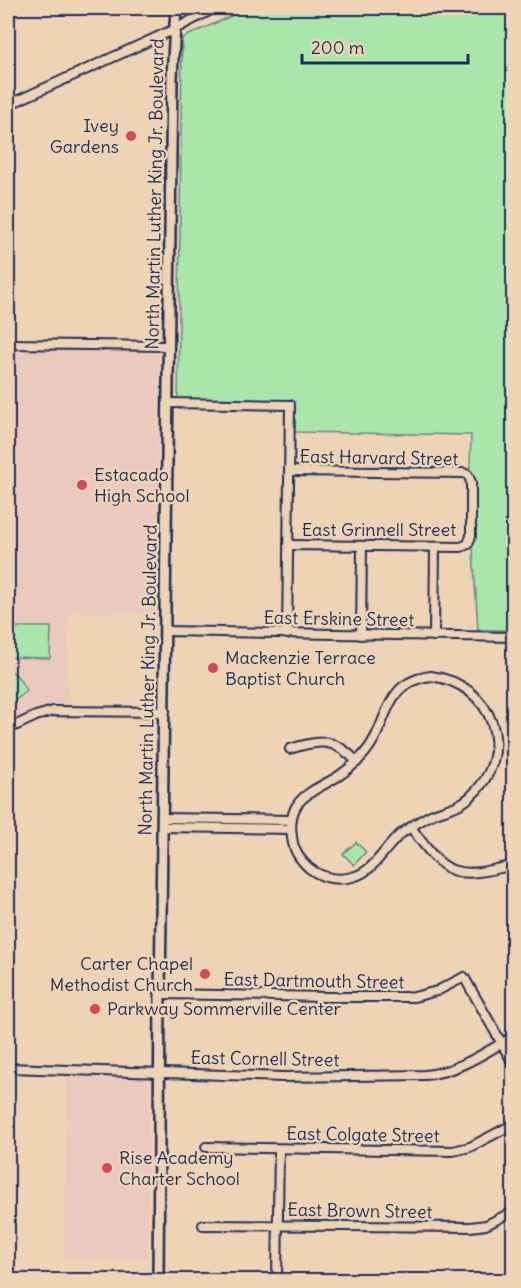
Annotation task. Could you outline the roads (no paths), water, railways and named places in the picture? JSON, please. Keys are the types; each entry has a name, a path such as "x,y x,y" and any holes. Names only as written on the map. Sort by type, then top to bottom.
{"main road":[{"name":"North Martin Luther King Jr. Boulevard","path":"158,1281 168,345 172,77 176,8"}],"street":[{"path":"8,105 175,29 215,8"},
{"path":"8,344 168,345"},
{"path":"168,403 290,405 287,634"},
{"name":"East Harvard Street","path":"290,471 460,473 468,475 471,482 471,536 468,544"},
{"name":"East Grinnell Street","path":"288,545 461,547 468,544"},
{"path":"361,634 362,546"},
{"path":"434,636 435,547"},
{"name":"East Erskine Street","path":"165,631 513,637"},
{"path":"424,677 437,677 456,682 477,696 486,710 494,732 495,748 488,773 477,790 461,804 434,814 411,827 394,841 368,870 340,879 323,876 306,865 295,849 291,825 297,807 308,793 339,776 357,762 374,740 389,702 408,683 424,677"},
{"path":"8,729 53,711 165,712"},
{"path":"290,748 312,742 331,743 345,750 357,762"},
{"path":"162,823 291,825"},
{"path":"411,827 433,857 458,873 475,873 513,865"},
{"name":"East Dartmouth Street","path":"160,994 414,997 437,991 464,977 501,1043"},
{"name":"East Cornell Street","path":"8,1068 159,1071 283,1077 433,1074 458,1067 513,1036"},
{"path":"501,1043 513,1065"},
{"name":"East Colgate Street","path":"206,1147 453,1151 470,1147 513,1124"},
{"path":"278,1281 279,1149"},
{"name":"East Brown Street","path":"203,1225 471,1227 486,1226 513,1211"}],"place":[{"name":"Ivey Gardens","path":"131,136"},
{"name":"Estacado High School","path":"82,485"},
{"name":"Mackenzie Terrace Baptist Church","path":"213,668"},
{"name":"Carter Chapel Methodist Church","path":"205,974"},
{"name":"Parkway Sommerville Center","path":"95,1009"},
{"name":"Rise Academy Charter School","path":"107,1168"}]}
